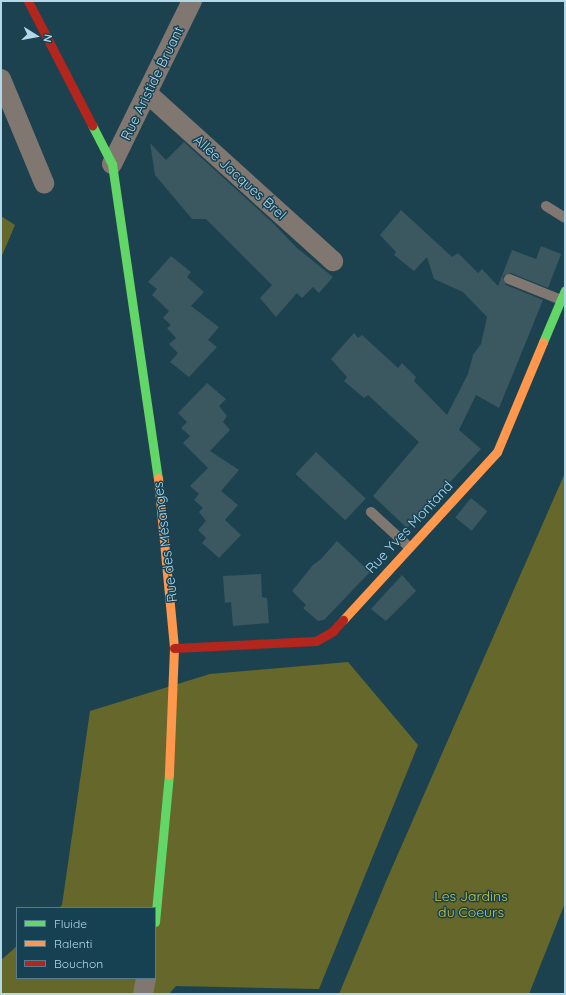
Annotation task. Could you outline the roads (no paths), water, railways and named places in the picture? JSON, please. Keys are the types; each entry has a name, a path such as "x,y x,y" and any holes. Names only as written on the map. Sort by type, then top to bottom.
{"street":[{"path":"28,1 112,164"},
{"name":"Rue Aristide Bruant","path":"112,164 192,1"},
{"path":"1,79 44,183"},
{"name":"Allée Jacques Brel","path":"147,93 333,261"},
{"name":"Rue des Mésanges","path":"112,164 116,205 163,513 174,648 171,761 156,912"},
{"name":"Rue Yves Montand","path":"174,648 316,642 333,631 497,452 565,290"},
{"path":"143,994 146,979"}],"lane":[{"path":"546,206 565,218"},
{"path":"509,279 561,300"},
{"path":"371,512 409,547"}],"park label":[{"name":"Les Jardins du Coeurs","path":"471,904"}]}
